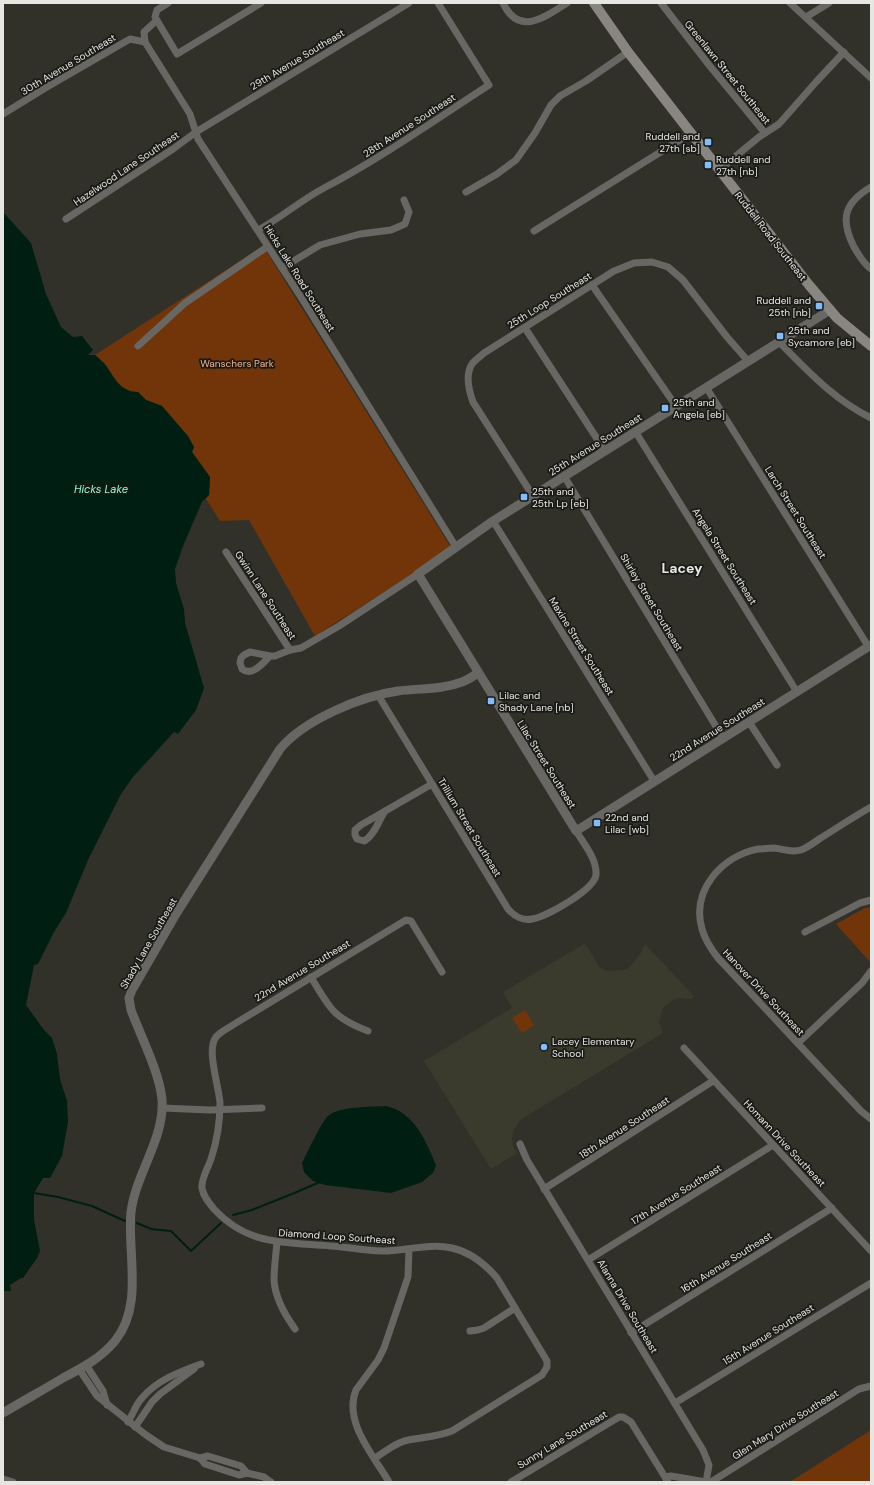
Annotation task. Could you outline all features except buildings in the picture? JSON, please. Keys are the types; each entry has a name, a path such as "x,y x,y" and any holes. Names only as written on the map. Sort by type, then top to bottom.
{"main road":[{"name":"Ruddell Road Southeast","path":"594,3 628,52 830,310 847,327 871,346"}],"street":[{"path":"168,3 157,10 155,17 177,54 261,3"},
{"name":"29th Avenue Southeast","path":"196,132 409,3"},
{"name":"28th Avenue Southeast","path":"258,230 324,188 339,181 489,85 438,3"},
{"path":"503,3 511,16 524,22 531,22 544,18 567,3"},
{"name":"Greenlawn Street Southeast","path":"661,3 709,65 765,133"},
{"path":"790,3 871,78"},
{"path":"806,18 829,3"},
{"path":"145,42 144,32 156,21"},
{"name":"30th Avenue Southeast","path":"3,114 47,86 130,39 145,42"},
{"name":"Hicks Lake Road Southeast","path":"145,42 190,114 198,139 258,230 456,547"},
{"path":"466,192 516,160 535,133 551,105 560,96 628,52"},
{"path":"719,170 765,133 779,124 844,52"},
{"name":"Hazelwood Lane Southeast","path":"66,219 174,150 196,132"},
{"path":"534,231 692,133"},
{"path":"871,187 860,193 852,202 846,214 845,225 848,236 856,251 867,267 871,269"},
{"path":"282,268 320,245 360,234 391,230 405,224 408,212 404,200"},
{"path":"138,346 185,303 267,246"},
{"name":"25th Loop Southeast","path":"533,496 473,402 468,390 468,378 472,365 484,353 614,271 634,263 652,262 668,267 683,280 726,337 748,361"},
{"path":"592,286 676,406"},
{"name":"25th Avenue Southeast","path":"270,656 275,656 290,650 302,648 339,626 564,476 830,310"},
{"path":"525,328 605,451"},
{"path":"779,342 818,382 843,402 871,418"},
{"name":"Larch Street Southeast","path":"706,387 870,646"},
{"name":"Angela Street Southeast","path":"635,431 797,692"},
{"name":"Shirley Street Southeast","path":"564,476 723,738"},
{"name":"Maxine Street Southeast","path":"493,522 654,781"},
{"name":"Gwinn Lane Southeast","path":"226,552 290,650"},
{"name":"Lilac Street Southeast","path":"418,574 590,854 596,868 596,877 591,885 571,899"},
{"name":"22nd Avenue Southeast","path":"576,831 870,646"},
{"name":"Shady Lane Southeast","path":"3,1413 100,1356 115,1341 124,1326 130,1309 132,1291 132,1206 142,1173 157,1134 162,1108 159,1084 131,1010 129,998 132,990 176,914 280,749 299,731 355,702 378,694 399,690 440,688 463,682 478,673"},
{"name":"Trillium Street Southeast","path":"378,694 513,914 525,919 538,918 571,899"},
{"path":"749,722 777,765"},
{"path":"385,811 367,840 364,841 357,839 355,830 360,825 432,784"},
{"name":"Hanover Drive Southeast","path":"871,806 801,850 785,851 773,848 759,849 737,855 726,862 709,881 704,891 700,915 701,927 705,939 718,958 861,1111 871,1119"},
{"path":"805,932 860,903 871,900"},
{"name":"22nd Avenue Southeast","path":"213,1043 225,1030 406,920 411,921 442,972"},
{"path":"798,1043 862,983 871,971"},
{"path":"311,977 334,1012 353,1026 368,1031"},
{"name":"Diamond Loop Southeast","path":"213,1043 213,1058 220,1094 220,1110 216,1142 202,1187 204,1195 231,1225 251,1236 278,1242 382,1251 409,1250 425,1247 452,1248 473,1257 489,1269 497,1278 547,1361 547,1367 542,1375 452,1431 440,1435 407,1440 399,1443 375,1458"},
{"name":"Homann Drive Southeast","path":"684,1048 871,1251"},
{"name":"18th Avenue Southeast","path":"544,1189 714,1081"},
{"path":"162,1108 220,1110 262,1108"},
{"name":"Alanna Drive Southeast","path":"520,1144 527,1160 544,1189 707,1458 709,1465 706,1482"},
{"name":"17th Avenue Southeast","path":"588,1260 773,1145"},
{"name":"16th Avenue Southeast","path":"631,1332 832,1208"},
{"path":"278,1242 274,1279 275,1288 282,1309 295,1329"},
{"path":"390,1482 358,1431 353,1407 356,1390 378,1360 384,1348 408,1277 409,1250"},
{"name":"15th Avenue Southeast","path":"675,1403 871,1283"},
{"path":"470,1330 484,1328 515,1308"},
{"path":"128,1422 141,1398 152,1388 165,1379 200,1364 160,1394 152,1402 135,1427"},
{"path":"83,1367 103,1391 108,1405 128,1422 164,1447 200,1458 208,1456 241,1466 247,1473 264,1477 271,1482"},
{"name":"Glen Mary Drive Southeast","path":"711,1482 859,1390 871,1386"},
{"name":"Sunny Lane Southeast","path":"511,1482 619,1417 624,1417 631,1422 666,1479 671,1476 706,1482"},
{"path":"3,1479 13,1482"}],"shaded area":[{"name":"Lacey Elementary School","path":"584,944 599,967 608,971 624,970 629,968 641,953 645,944 694,996 691,999 679,998 671,1001 663,1008 659,1022 663,1033 520,1120 512,1137 513,1146 517,1153 491,1169 424,1061 512,1008 503,992"}],"green space":[{"name":"Wanschers Park","path":"263,246 452,549 315,636 249,520 220,521 206,499 209,495 210,477 192,452 194,447 187,436 162,406 146,400 138,392 127,390 119,384 95,355"},
{"path":"871,907 871,963 836,924 865,908"},
{"path":"525,1010 534,1025 522,1033 512,1018"},
{"path":"871,1430 871,1482 790,1482"}],"water":[{"name":"Hicks Lake","path":"3,212 31,243 46,294 61,327 73,337 82,336 93,350 88,355 95,355 103,362 119,384 127,390 138,392 146,400 162,406 188,436 194,447 192,452 210,477 209,495 202,502 175,569 176,583 184,609 185,623 204,688 196,710 178,734 174,732 133,777 121,794 88,860 66,913 54,932 38,964 34,965 26,1005 44,1030 52,1038 57,1054 60,1079 67,1101 68,1122 62,1156 50,1178 43,1178 34,1193 34,1220 40,1251 23,1278 10,1285 11,1291 3,1291"},
{"path":"386,1106 396,1109 404,1114 418,1129 428,1146 436,1165 433,1173 422,1182 391,1193 325,1185 313,1181 304,1172 302,1163 318,1131 328,1116 340,1110"}],"waterway":[{"path":"233,1215 252,1210 320,1182"},
{"path":"34,1192 92,1206 125,1221"},
{"path":"137,1223 151,1229 171,1231 191,1251 221,1223"}],"place":[{"name":"Ruddell and 27th [sb]","path":"708,142"},
{"name":"Ruddell and 27th [nb]","path":"708,165"},
{"name":"Ruddell and 25th [nb]","path":"819,306"},
{"name":"25th and Sycamore [eb]","path":"780,336"},
{"name":"25th and Angela [eb]","path":"665,408"},
{"name":"25th and 25th Lp [eb]","path":"524,497"},
{"name":"Lilac and Shady Lane [nb]","path":"491,701"},
{"name":"22nd and Lilac [wb]","path":"597,823"},
{"name":"Lacey Elementary School","path":"544,1047"}],"district":[{"name":"Lacey","path":"682,568"}]}
